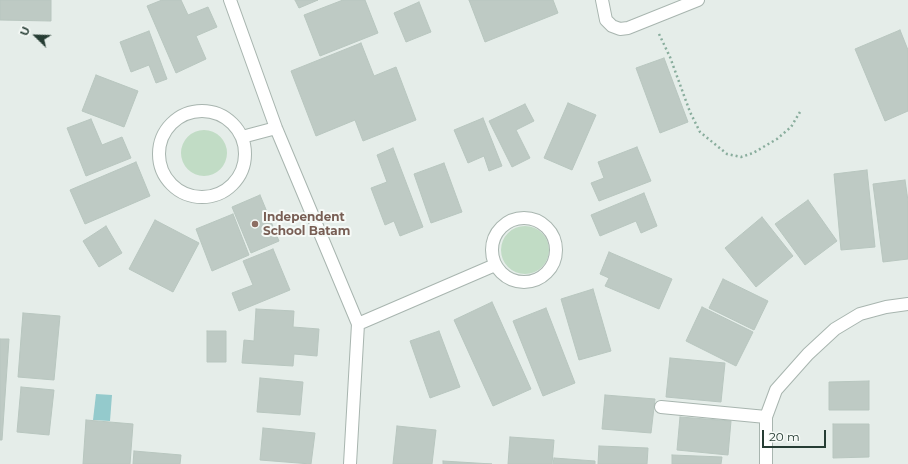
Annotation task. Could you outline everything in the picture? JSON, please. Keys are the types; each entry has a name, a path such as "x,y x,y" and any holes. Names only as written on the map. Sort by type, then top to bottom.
{"street":[{"path":"230,0 276,128 358,324 350,464"},
{"path":"602,0 606,20 612,26 620,29 628,28 698,0"},
{"path":"193,111 208,111 222,116 234,124 242,137 245,150 244,164 238,177 229,187 218,194 205,197 191,196 178,190 168,181 161,169 158,155 161,140 168,127 179,117 193,111"},
{"path":"242,137 276,128"},
{"path":"524,218 539,221 548,228 553,236 556,247 556,258 551,269 543,277 533,282 522,283 511,281 494,265 491,255 491,245 501,227 509,221 524,218"},
{"path":"358,324 494,265"},
{"path":"766,464 766,417 776,390 808,354 835,329 860,314 886,307 908,304"},
{"path":"661,407 766,417"}],"path":[{"path":"652,19 670,57 690,112 700,132 727,154 741,157 753,153 777,139 791,127 800,112"}],"green space":[{"path":"199,130 209,130 221,136 226,144 226,162 221,170 213,175 199,176 191,173 184,166 181,158 181,148 184,140 191,133"},
{"path":"525,226 534,228 542,233 547,241 549,250 547,259 542,267 534,272 525,274 516,272 508,267 503,259 501,250 503,241 508,233 516,228"}],"water":[{"path":"96,394 112,395 110,421 93,420"}],"building":[{"path":"0,0 51,0 51,21 0,20"},
{"path":"162,0 181,0 188,15 208,7 217,27 196,36 206,59 176,73 147,6"},
{"path":"295,0 318,0 299,8"},
{"path":"343,0 365,0 378,33 320,56 304,15"},
{"path":"469,0 553,0 558,13 485,42"},
{"path":"419,2 431,32 406,42 394,13"},
{"path":"900,30 908,50 908,111 885,121 855,49"},
{"path":"149,31 167,79 156,83 149,65 131,72 120,42"},
{"path":"361,43 374,76 396,67 416,120 363,141 355,120 316,136 291,71"},
{"path":"664,58 688,122 660,133 636,68"},
{"path":"96,75 138,91 124,127 82,111"},
{"path":"568,103 596,115 572,170 544,158"},
{"path":"525,104 534,121 516,130 530,158 512,167 489,121"},
{"path":"483,118 502,166 489,171 484,156 468,163 454,130"},
{"path":"91,119 102,145 122,137 131,158 86,176 67,128"},
{"path":"637,147 651,181 599,201 591,183 604,178 598,162"},
{"path":"393,148 423,227 400,236 394,221 385,225 371,188 387,182 377,155"},
{"path":"136,162 150,196 85,224 70,190"},
{"path":"444,163 462,212 431,223 414,174"},
{"path":"867,170 875,247 841,250 834,174"},
{"path":"905,180 908,201 908,259 883,262 873,184"},
{"path":"644,193 657,226 641,233 636,221 600,236 591,215"},
{"name":"Independent School Batam","path":"260,195 279,241 251,253 232,207"},
{"path":"808,200 837,241 805,265 775,224"},
{"path":"233,214 249,255 212,271 196,229"},
{"path":"762,217 793,256 756,287 725,248"},
{"path":"155,220 199,243 173,292 129,269"},
{"path":"106,226 122,253 99,267 83,241"},
{"path":"273,249 290,290 239,311 232,293 253,285 243,261"},
{"path":"609,252 672,279 659,309 605,286 609,278 600,274"},
{"path":"723,279 768,301 754,330 709,308"},
{"path":"593,289 611,351 579,360 561,299"},
{"path":"492,302 531,389 493,406 454,320"},
{"path":"702,307 753,332 736,366 686,341"},
{"path":"546,308 575,383 543,396 513,321"},
{"path":"256,309 294,311 293,327 319,329 317,356 294,354 293,366 242,363 244,340 254,341"},
{"path":"23,313 60,316 54,380 18,377"},
{"path":"207,331 226,331 226,362 207,362"},
{"path":"439,331 460,387 430,398 410,341"},
{"path":"0,339 9,339 2,440 0,440"},
{"path":"670,358 725,363 721,402 666,397"},
{"path":"260,378 303,382 300,415 257,412"},
{"path":"869,381 869,410 829,410 829,382"},
{"path":"21,387 54,390 49,435 17,432"},
{"path":"605,395 655,399 651,433 602,429"},
{"path":"680,417 731,421 728,455 677,450"},
{"path":"86,420 133,424 130,464 83,464"},
{"path":"833,424 869,424 869,457 833,458"},
{"path":"397,426 436,430 432,464 393,464"},
{"path":"263,428 315,433 311,464 260,460"},
{"path":"510,437 554,440 552,464 508,464"},
{"path":"599,446 648,448 647,464 598,464"},
{"path":"134,451 181,455 180,464 133,464"},
{"path":"672,455 722,457 721,464 672,464"},
{"path":"554,458 595,461 595,464 553,464"},
{"path":"443,461 492,464 443,464"}],"place":[{"name":"Independent School Batam","path":"255,224"}]}
